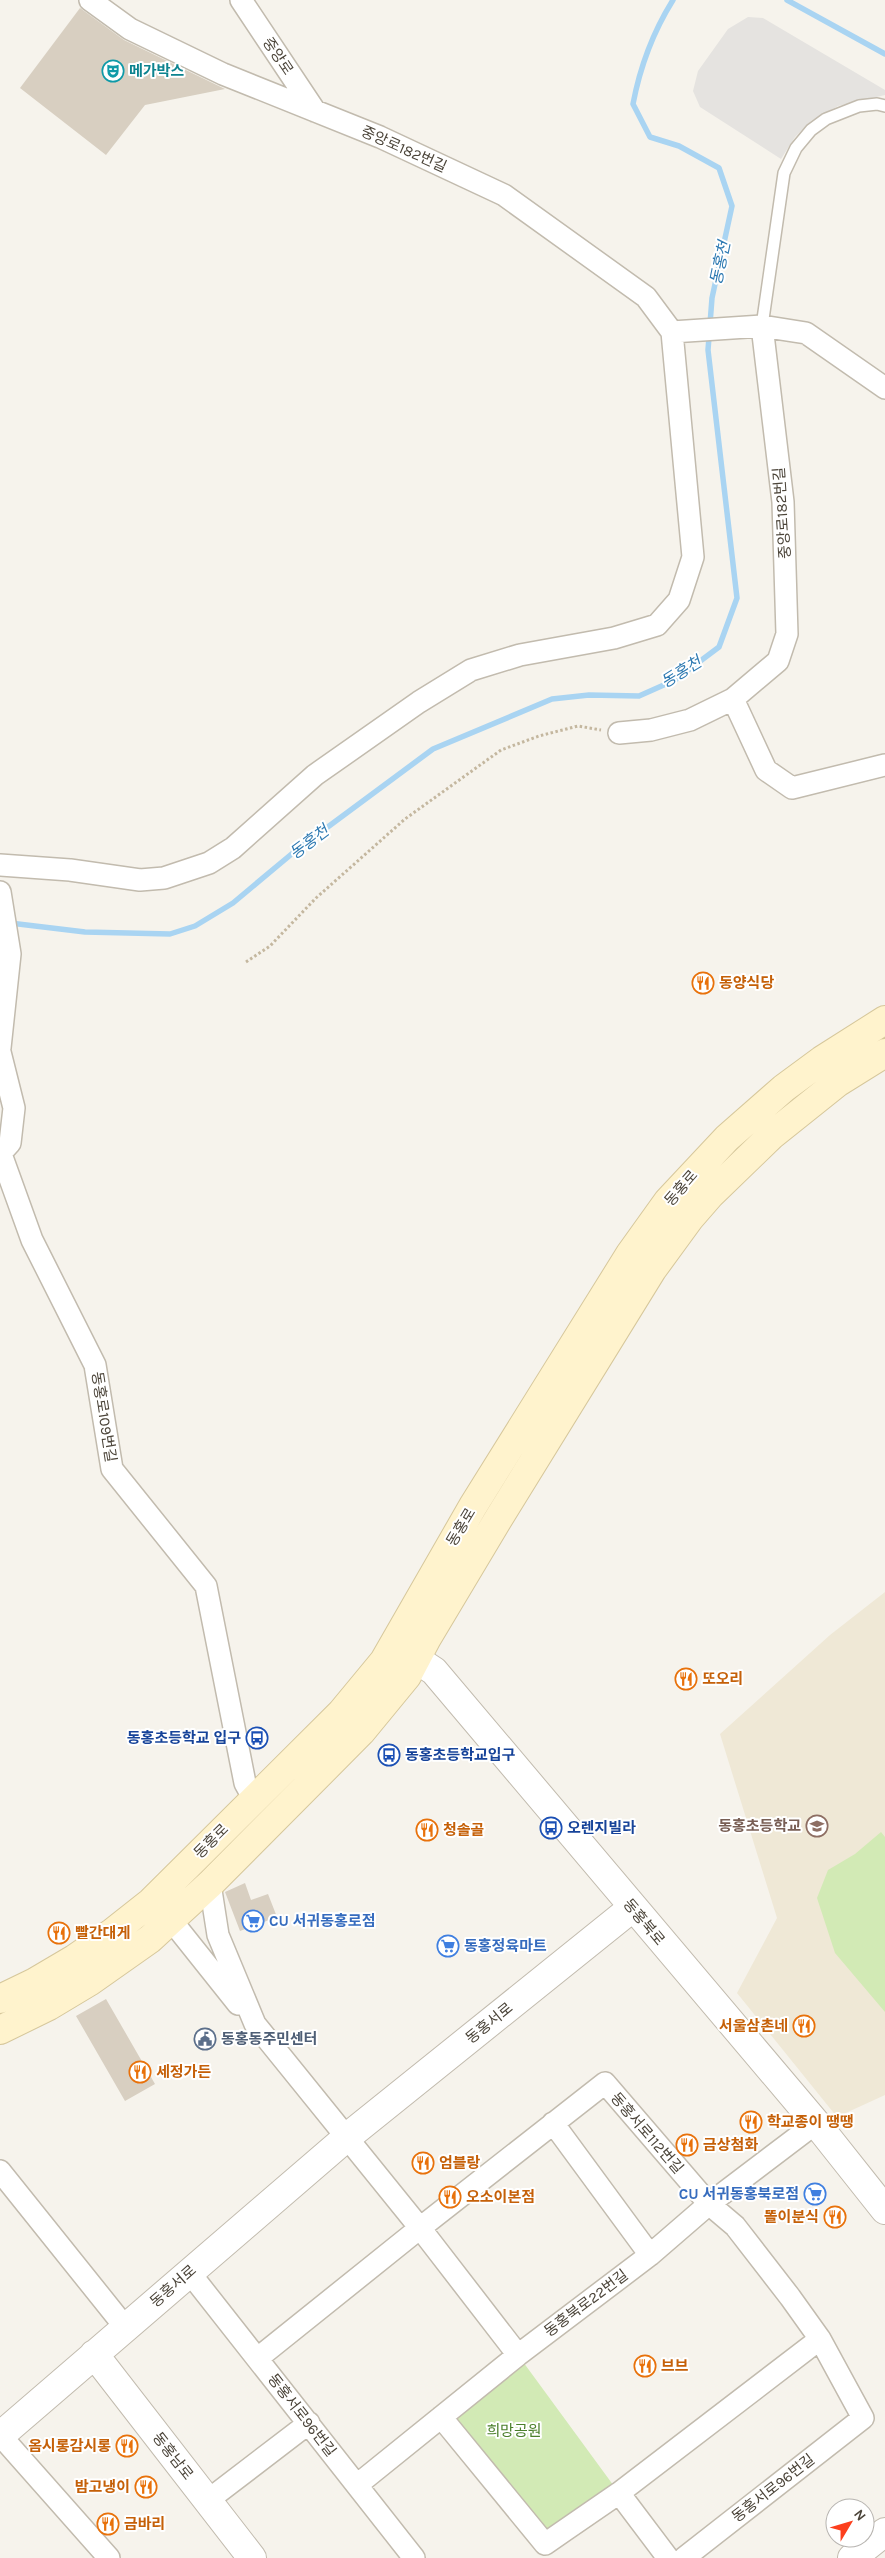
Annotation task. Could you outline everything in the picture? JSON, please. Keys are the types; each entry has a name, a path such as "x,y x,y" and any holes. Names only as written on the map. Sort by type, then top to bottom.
{"main road":[{"name":"동홍로","path":"1,1996 35,1982 74,1959 133,1917 151,1902 341,1713 384,1661 473,1506 630,1254 668,1201 727,1138 784,1088 822,1060 885,1020"},
{"name":"동홍로","path":"10,2026 89,1982 130,1955 210,1884 361,1732 407,1676 497,1521 652,1270 690,1218 746,1158 779,1129 838,1083 885,1053"}],"street":[{"name":"중앙로182번길","path":"90,0 130,29 223,74 380,137 504,195 646,297 682,332"},
{"name":"중앙로","path":"240,0 315,111"},
{"name":"중앙로182번길","path":"619,733 652,730 690,720 733,700 778,661 787,634 783,502 752,327"},
{"path":"1,871 70,870 140,880 164,878 209,863 232,848 316,775 427,696 471,670 520,655 614,638 657,625 679,600 693,557 682,332 752,327 806,332 885,388"},
{"path":"733,700 766,770 792,788 885,765"},
{"path":"0,892 10,954 0,1048"},
{"name":"동홍로109번길","path":"0,1052 14,1108 10,1143 0,1154 32,1240 95,1365 112,1469 206,1586 245,1783 254,1799"},
{"name":"동홍북로","path":"393,1644 434,1671 632,1908 816,2123 885,2210"},
{"path":"210,1884 218,1935 255,2024"},
{"name":"동홍서로","path":"109,2558 0,2435 346,2138 632,1908"},
{"path":"171,1920 420,2228 518,2355"},
{"path":"1,1996 10,2026"},
{"name":"동홍서로112번길","path":"420,2228 605,2083 709,2204 735,2226 790,2297 820,2340 863,2418"},
{"path":"553,2123 650,2255"},
{"name":"동홍북로22번길","path":"357,2485 518,2355 650,2255 709,2204 816,2123"},
{"path":"0,2171 125,2327"},
{"path":"258,2358 420,2228"},
{"name":"동홍서로96번길","path":"190,2272 414,2558"},
{"path":"441,2417 545,2544 619,2493 820,2340"},
{"name":"동홍남로","path":"94,2354 252,2558"},
{"name":"동홍서로96번길","path":"684,2558 863,2418"},
{"path":"207,2501 309,2424"},
{"path":"619,2493 668,2558"},
{"path":"852,2558 885,2532"}],"lane":[{"path":"752,327 784,173 796,148 810,130 826,119 859,106 877,104 885,106"}],"path":[{"path":"246,962 270,946 316,898 405,819 501,750 539,736 578,726 619,733"}],"shaded area":[{"path":"748,17 763,18 885,90 885,95 838,106 811,121 795,137 781,159 700,107 693,91 698,71 728,29"},
{"name":"동홍초등학교","path":"885,1592 885,2095 837,2117 737,1993 777,1918 720,1734 830,1635"}],"green space":[{"path":"881,1832 885,1837 885,2012 835,1953 817,1898 828,1870 855,1854"},
{"name":"희망공원","path":"518,2355 619,2493 545,2544 441,2417"}],"building":[{"name":"메가박스","path":"80,8 124,40 225,89 145,105 106,155 20,88"},
{"path":"245,1883 251,1900 268,1894 277,1917 240,1931 225,1892"},
{"path":"106,1999 155,2084 125,2101 76,2016"}],"waterway":[{"name":"동홍천","path":"10,923 85,932 170,934 195,926 233,903 294,852 433,749 552,699 589,695 639,696 675,680 719,647 737,598 708,350 712,298 732,206 719,168 679,146 650,137 633,104 648,50 673,0"},
{"name":"동홍천","path":"787,0 885,54"}],"place":[{"name":"메가박스","path":"113,71"},
{"name":"동양식당","path":"703,983"},
{"name":"또오리","path":"686,1679"},
{"name":"동홍초등학교 입구","path":"257,1738"},
{"name":"동홍초등학교입구","path":"389,1755"},
{"name":"동홍초등학교","path":"817,1826"},
{"name":"오렌지빌라","path":"551,1828"},
{"name":"청솔골","path":"427,1830"},
{"name":"CU 서귀동홍로점","path":"253,1921"},
{"name":"빨간대게","path":"59,1933"},
{"name":"동홍정육마트","path":"448,1946"},
{"name":"서울삼촌네","path":"804,2026"},
{"name":"동홍동주민센터","path":"205,2039"},
{"name":"세정가든","path":"140,2072"},
{"name":"학교종이 땡땡","path":"751,2122"},
{"name":"금상첨화","path":"687,2145"},
{"name":"엄블랑","path":"423,2163"},
{"name":"CU 서귀동홍북로점","path":"815,2194"},
{"name":"오소이본점","path":"450,2197"},
{"name":"똘이분식","path":"835,2217"},
{"name":"브브","path":"645,2366"},
{"name":"옴시롱감시롱","path":"127,2446"},
{"name":"밤고냉이","path":"146,2487"},
{"name":"금바리","path":"108,2524"}]}
